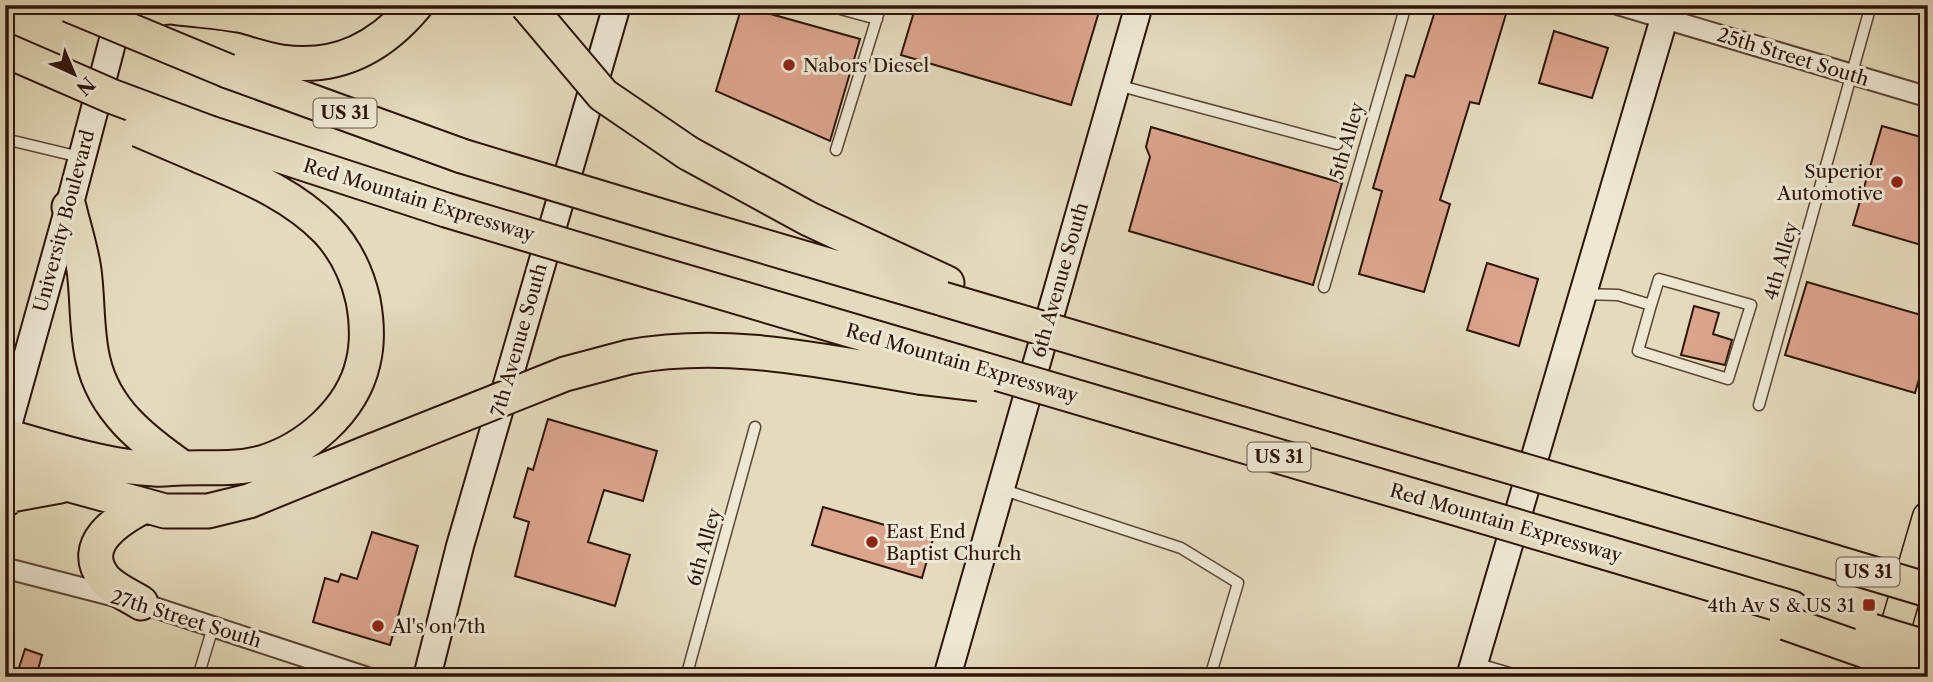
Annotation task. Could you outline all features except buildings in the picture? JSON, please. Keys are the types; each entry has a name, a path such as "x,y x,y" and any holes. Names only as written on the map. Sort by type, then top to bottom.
{"highway":[{"name":"US 31","path":"69,5 151,39 230,60 462,156 671,219 945,291 1155,353 1222,366 1253,391 1921,586"},
{"path":"230,60 325,61 349,57 372,46 395,29 416,5"},
{"path":"527,5 603,95 688,153 945,291"},
{"name":"Red Mountain Expressway","path":"5,50 111,96 205,144 446,209 656,273 924,365 1069,394 1678,574 1789,615"},
{"path":"5,72 205,144 311,215 328,231 349,260 360,286 366,336 363,364 341,409 324,426 293,449 255,464 214,470 132,467 5,436"},
{"path":"69,207 84,267 93,360 102,388 115,410 132,428 155,449 183,468"},
{"path":"5,467 144,506 165,511 188,512 228,507 271,493 565,374 629,357 684,350 761,351 924,365"},
{"path":"5,500 11,495 67,485"},
{"path":"141,603 105,579 99,568 97,554 99,542 106,531 124,516 144,506"},
{"path":"1789,615 1928,648"},
{"path":"1789,615 1928,673"}],"main road":[{"path":"1881,677 1928,517"}],"street":[{"name":"University Boulevard","path":"5,436 122,5"},
{"name":"7th Avenue South","path":"427,677 464,533 617,5"},
{"name":"6th Avenue South","path":"947,677 1139,5"},
{"name":"25th Street South","path":"1619,5 1666,12 1852,75 1928,97"},
{"path":"1473,670 1666,12"},
{"name":"27th Street South","path":"5,568 141,603 366,677"}],"lane":[{"path":"826,5 877,19"},
{"path":"836,149 881,5"},
{"name":"5th Alley","path":"1324,287 1406,5"},
{"name":"4th Alley","path":"1759,405 1871,5"},
{"path":"1116,85 1337,144"},
{"path":"5,139 81,157"},
{"path":"1659,279 1751,305 1728,379 1638,351 1651,305 1659,279"},
{"path":"1583,294 1618,295 1651,305"},
{"name":"6th Alley","path":"686,677 755,427"},
{"path":"1000,489 1181,548 1238,583 1210,677"},
{"path":"198,677 213,627"},
{"path":"1473,670 1523,677"}],"place":[{"name":"Nabors Diesel","path":"789,65"},
{"name":"Superior Automotive","path":"1897,182"},
{"name":"East End Baptist Church","path":"872,542"},
{"name":"4th Av S & US 31","path":"1869,605"},
{"name":"Al's on 7th","path":"378,626"}]}
